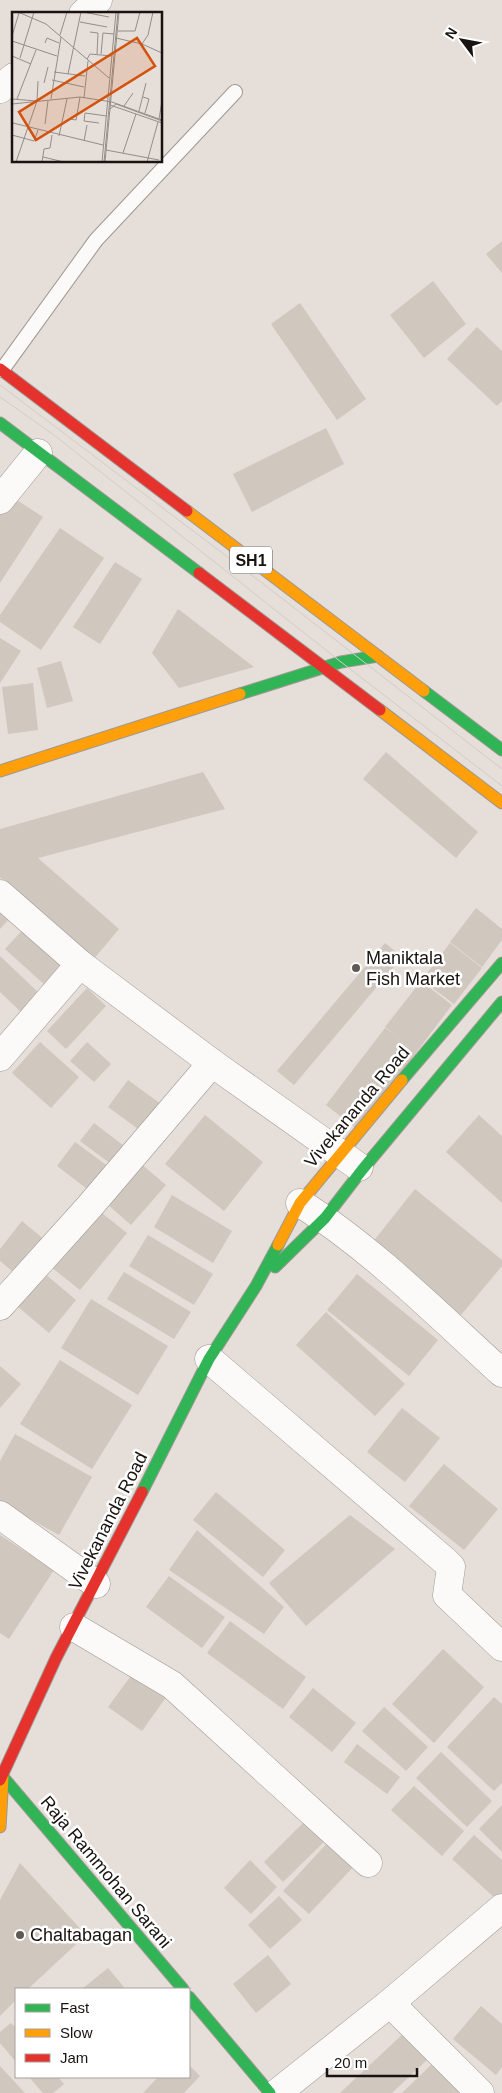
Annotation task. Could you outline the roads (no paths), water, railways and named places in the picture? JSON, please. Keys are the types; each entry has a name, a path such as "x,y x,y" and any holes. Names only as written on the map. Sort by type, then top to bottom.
{"main road":[{"name":"SH1","path":"1,370 502,750"},
{"name":"SH1","path":"0,423 502,802"},
{"path":"0,771 341,662 378,656"},
{"name":"Vivekananda Road","path":"0,1827 1,1777 56,1658 96,1584 208,1359 256,1286 300,1203 340,1153 502,963"},
{"name":"Vivekananda Road","path":"256,1286 324,1218 502,1002"},
{"name":"Raja Rammohan Sarani","path":"1,1777 181,1988"},
{"path":"190,1998 270,2093"}],"street":[{"path":"85,12 98,0"},
{"path":"0,62 12,73"},
{"path":"0,89 12,77"},
{"path":"0,500 38,453"},
{"path":"0,894 80,964 212,1063 362,1170"},
{"path":"0,1057 80,964"},
{"path":"0,1306 90,1206 212,1063"},
{"path":"300,1203 324,1218 378,1261 502,1373"},
{"path":"208,1359 445,1561 451,1568 447,1595 502,1647"},
{"path":"0,1515 96,1584"},
{"path":"74,1626 172,1685 368,1863"},
{"path":"277,2093 390,2003 502,1908"},
{"path":"390,2003 480,2093"}],"lane":[{"path":"1,370 96,240 235,92"}],"tram line":[{"path":"0,385 262,583 502,769"},
{"path":"0,397 54,435 341,662 502,786"}],"place":[{"name":"Maniktala Fish Market","path":"356,968"},
{"name":"Chaltabagan","path":"20,1935"}]}
